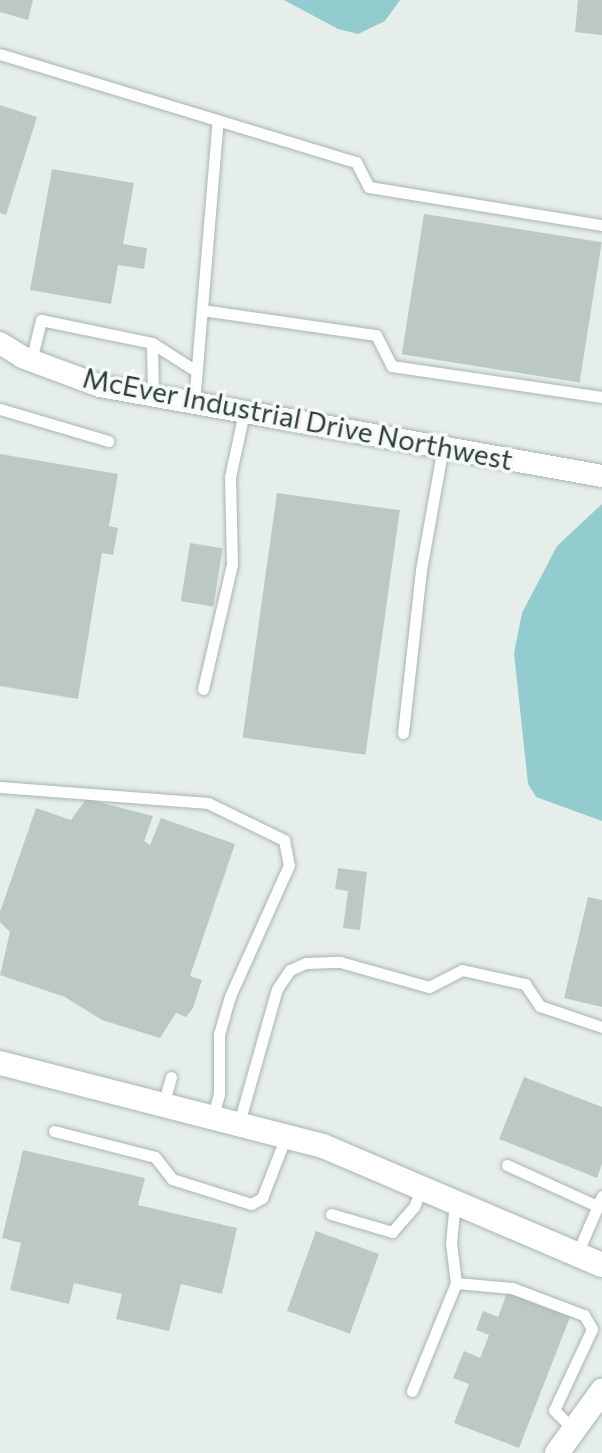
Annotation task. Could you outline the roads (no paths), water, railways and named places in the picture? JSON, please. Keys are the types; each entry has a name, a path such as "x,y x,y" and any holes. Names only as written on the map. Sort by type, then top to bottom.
{"street":[{"name":"McEver Industrial Drive Northwest","path":"0,343 31,361 100,386 601,472"},
{"path":"0,1063 286,1135 423,1186 602,1265"},
{"path":"557,1453 602,1391"}],"lane":[{"path":"0,54 356,162 369,187 602,225"},
{"path":"194,403 218,120"},
{"path":"202,310 376,335 392,366 602,397"},
{"path":"31,361 41,320 152,343 196,371"},
{"path":"152,343 153,395"},
{"path":"0,409 108,441"},
{"path":"203,689 232,564 230,477 244,412"},
{"path":"403,733 421,570 443,447"},
{"path":"0,787 208,803 284,840 289,865 230,996 219,1034 219,1094 213,1117"},
{"path":"239,1123 277,989 290,970 306,963 340,962 429,987 462,970 525,984 540,1006 602,1027"},
{"path":"163,1105 171,1077"},
{"path":"54,1131 155,1157 172,1179 251,1204 262,1198 286,1135"},
{"path":"507,1165 600,1201 577,1254"},
{"path":"331,1214 392,1232 414,1207 423,1186"},
{"path":"412,1391 456,1283 451,1244 455,1200"},
{"path":"456,1283 512,1288 584,1315 592,1329 554,1410 574,1430"}],"water":[{"path":"284,0 400,0 385,21 358,34 338,29"},
{"path":"602,504 602,821 536,797 528,784 514,653 522,613 557,546"}]}
